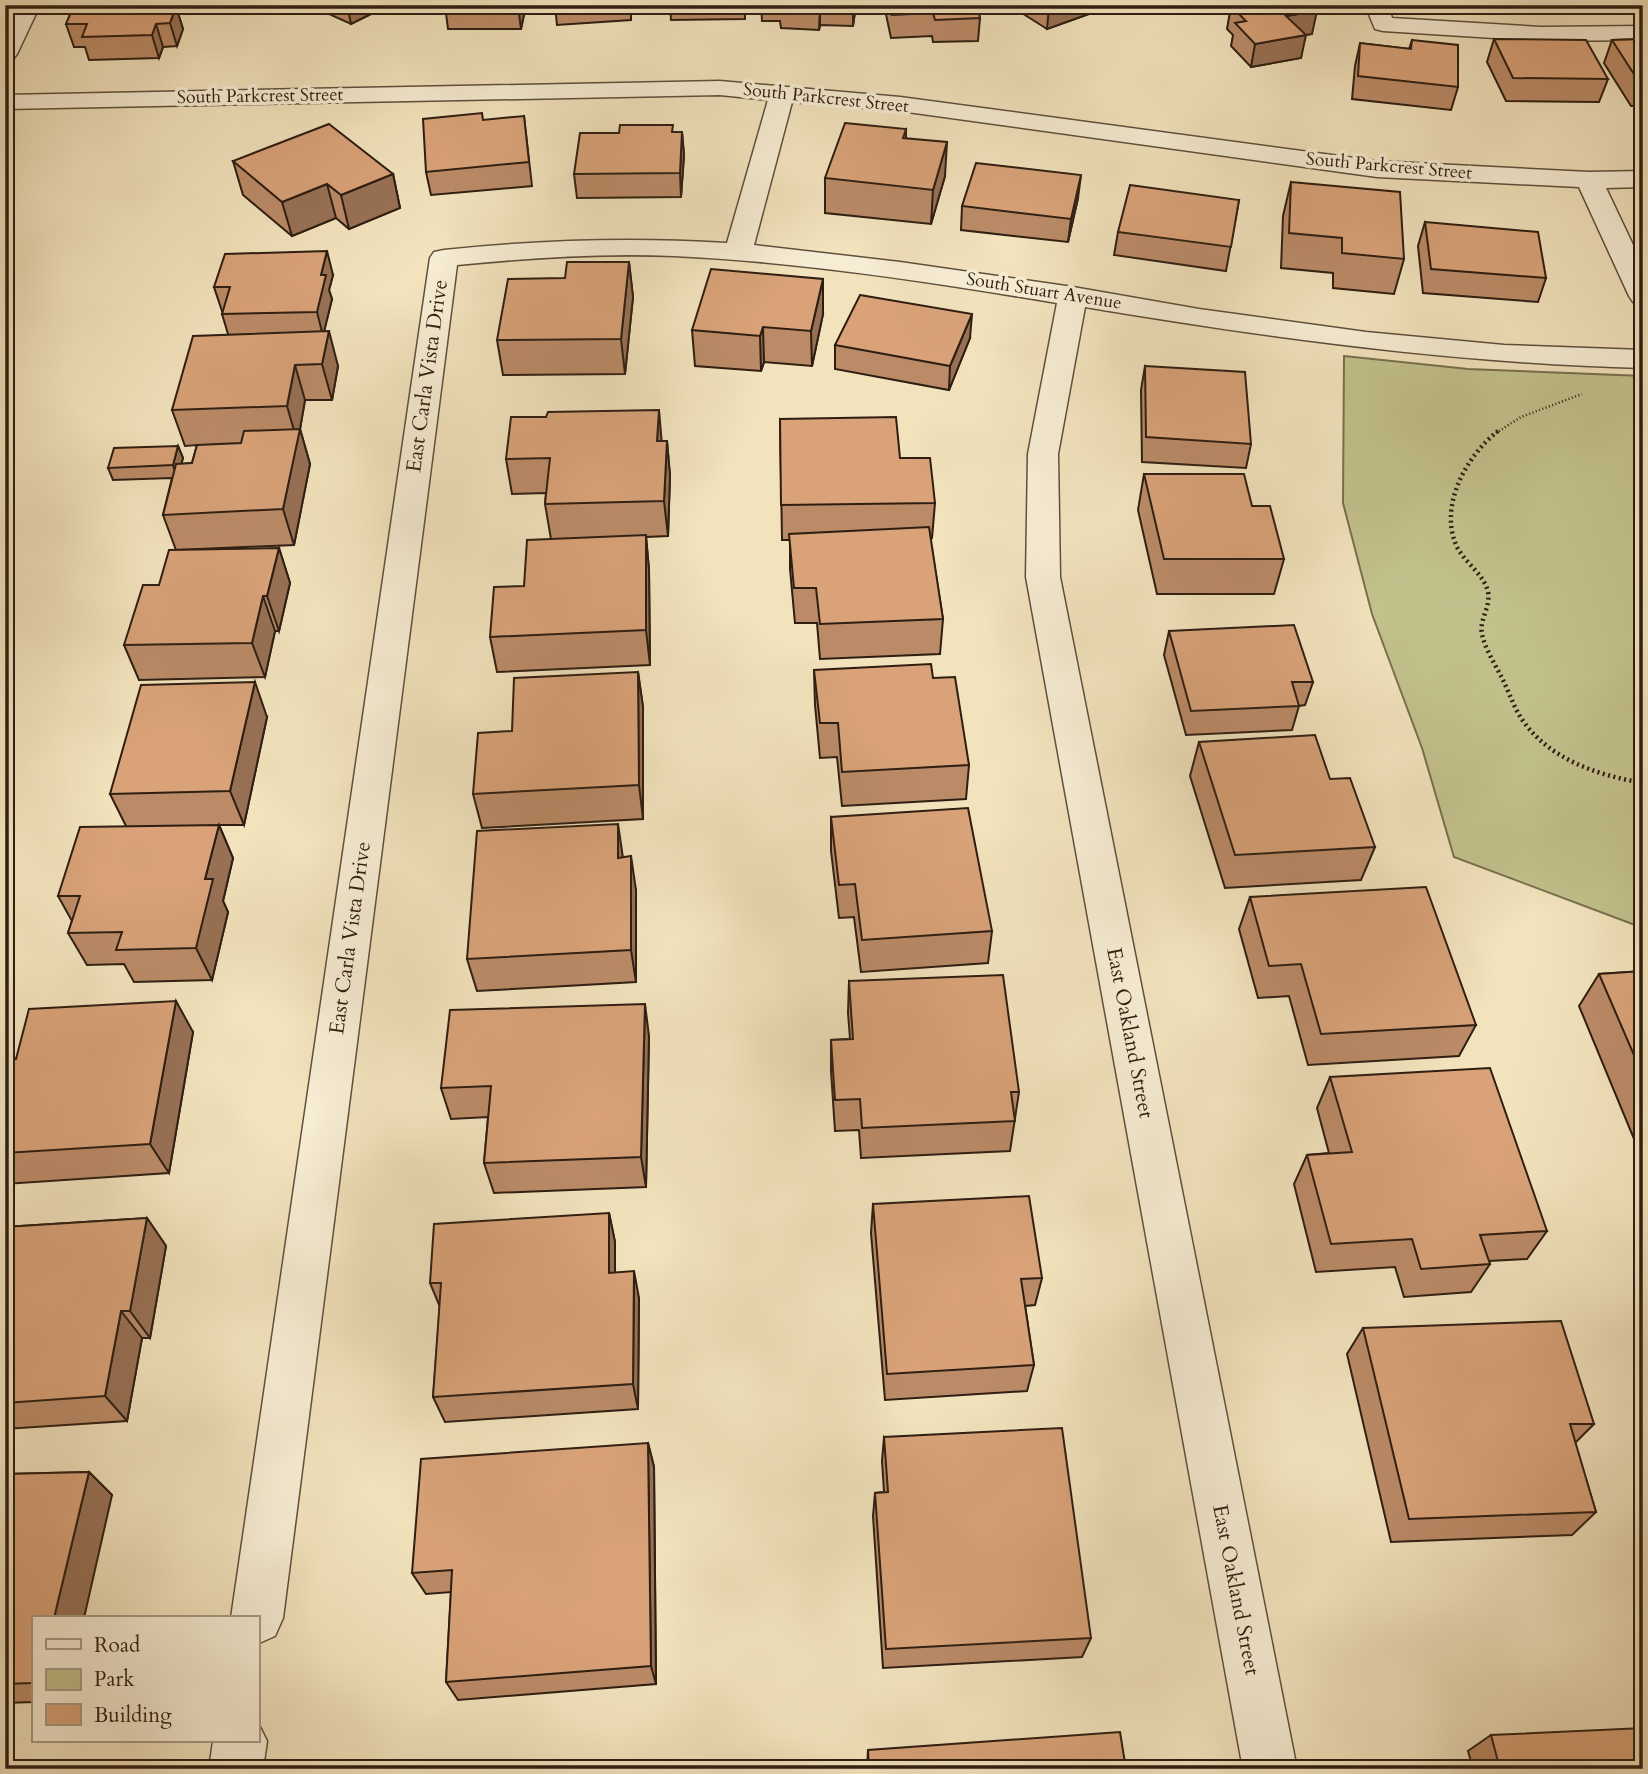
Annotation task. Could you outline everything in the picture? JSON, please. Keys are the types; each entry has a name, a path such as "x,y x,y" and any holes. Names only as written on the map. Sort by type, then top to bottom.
{"street":[{"path":"5,54 29,5"},
{"path":"1380,15 1541,34 1643,33"},
{"name":"South Parkcrest Street","path":"5,102 720,88 900,104 1377,169 1589,180 1643,179"},
{"path":"738,253 782,94"},
{"path":"1589,180 1643,296"},
{"name":"South Stuart Avenue","path":"444,258 536,249 671,248 738,253 898,268 1275,329 1412,346 1643,359"},
{"name":"East Carla Vista Drive","path":"257,1616 444,258"},
{"name":"East Oakland Street","path":"1073,295 1044,454 1043,577 1270,1769"},
{"path":"236,1769 240,1742"}],"path":[{"path":"1588,392 1537,410 1487,437 1468,461 1458,482 1453,503 1453,537 1458,550 1488,589 1488,606 1481,617 1482,637 1524,722 1553,751 1570,760 1614,779 1643,783"}],"green space":[{"path":"1344,356 1468,369 1643,376 1643,928 1454,857 1422,748 1372,614 1343,503"}],"building":[{"path":"74,5 176,6 170,23 156,24 152,35 82,37 87,24 66,24"},
{"path":"445,5 519,5 444,7"},
{"path":"780,5 820,5 819,7"},
{"path":"890,5 977,5 980,18 935,20 933,13 892,15"},
{"path":"1311,5 1317,11 1286,16 1306,35 1255,44 1235,23 1246,21 1231,6"},
{"path":"1494,39 1586,40 1608,79 1513,78"},
{"path":"1643,39 1643,82 1639,82 1612,40"},
{"path":"1412,40 1458,45 1458,87 1358,76 1360,43 1411,49"},
{"path":"482,113 483,120 524,116 529,162 426,172 423,119"},
{"path":"845,123 906,129 903,138 947,142 933,190 825,178"},
{"path":"329,124 393,174 341,195 327,184 282,202 233,161"},
{"path":"620,125 673,125 672,132 682,132 680,173 574,174 580,133 619,133"},
{"path":"976,163 1081,175 1071,219 962,206"},
{"path":"1291,182 1400,192 1404,259 1342,253 1342,238 1289,233"},
{"path":"1130,185 1239,200 1231,247 1118,232"},
{"path":"1425,222 1538,232 1546,278 1431,269"},
{"path":"327,251 321,275 326,275 317,312 222,314 230,287 214,287 225,254"},
{"path":"567,262 629,262 621,339 497,340 508,279 565,278"},
{"path":"711,269 823,279 811,331 763,327 760,336 692,330"},
{"path":"860,295 972,314 950,366 835,345"},
{"path":"329,331 322,364 295,365 287,406 172,410 193,336"},
{"path":"1145,366 1245,372 1251,444 1146,437"},
{"path":"659,410 657,441 667,441 664,501 545,504 550,458 506,459 511,417 546,417 548,412"},
{"path":"896,417 900,458 930,458 935,503 781,505 780,419"},
{"path":"300,429 283,509 163,515 176,464 192,463 197,445 241,443 244,431"},
{"path":"178,446 173,465 108,468 114,448"},
{"path":"1144,474 1244,474 1252,506 1270,506 1284,559 1164,559"},
{"path":"929,527 943,619 820,624 816,588 794,588 789,534"},
{"path":"646,535 646,630 490,637 494,587 524,586 527,540"},
{"path":"279,548 267,596 263,596 252,643 124,645 143,585 159,585 169,550"},
{"path":"1294,625 1313,682 1292,682 1299,706 1191,711 1169,631"},
{"path":"931,664 933,678 955,677 969,765 842,772 838,723 820,723 814,670"},
{"path":"638,672 639,785 473,794 478,733 512,731 514,678"},
{"path":"255,682 230,791 110,794 141,685"},
{"path":"1315,735 1330,779 1350,778 1375,847 1235,855 1199,742"},
{"path":"968,808 992,931 862,940 855,884 839,885 831,817"},
{"path":"618,824 618,858 631,856 631,950 467,959 477,831"},
{"path":"219,825 205,879 213,879 196,948 116,950 122,932 68,933 80,896 58,896 80,827"},
{"path":"1426,887 1476,1025 1321,1034 1301,964 1269,966 1250,897"},
{"path":"1643,971 1643,1076 1599,974"},
{"path":"1003,975 1019,1092 1011,1092 1015,1121 862,1128 860,1099 835,1100 831,1040 853,1039 849,981"},
{"path":"176,1001 150,1144 5,1153 5,1060 16,1059 29,1009"},
{"path":"645,1004 641,1157 484,1163 491,1086 441,1088 450,1010"},
{"path":"1490,1068 1547,1231 1480,1235 1490,1264 1421,1269 1412,1239 1331,1244 1307,1155 1352,1152 1330,1077"},
{"path":"1029,1196 1042,1278 1021,1279 1034,1365 887,1374 873,1204"},
{"path":"609,1213 609,1273 634,1271 633,1384 433,1397 441,1283 430,1283 434,1224"},
{"path":"147,1218 130,1311 121,1311 105,1396 5,1403 5,1227"},
{"path":"1561,1321 1594,1424 1570,1424 1596,1512 1409,1519 1363,1328"},
{"path":"1062,1428 1091,1638 886,1649 875,1493 888,1492 884,1437"},
{"path":"648,1443 651,1666 446,1682 452,1570 412,1573 421,1459"},
{"path":"89,1472 54,1616 32,1616 32,1683 5,1684 5,1474"},
{"path":"1643,1728 1643,1769 1500,1769 1491,1735"},
{"path":"1120,1732 1126,1769 869,1769 868,1750"}]}
